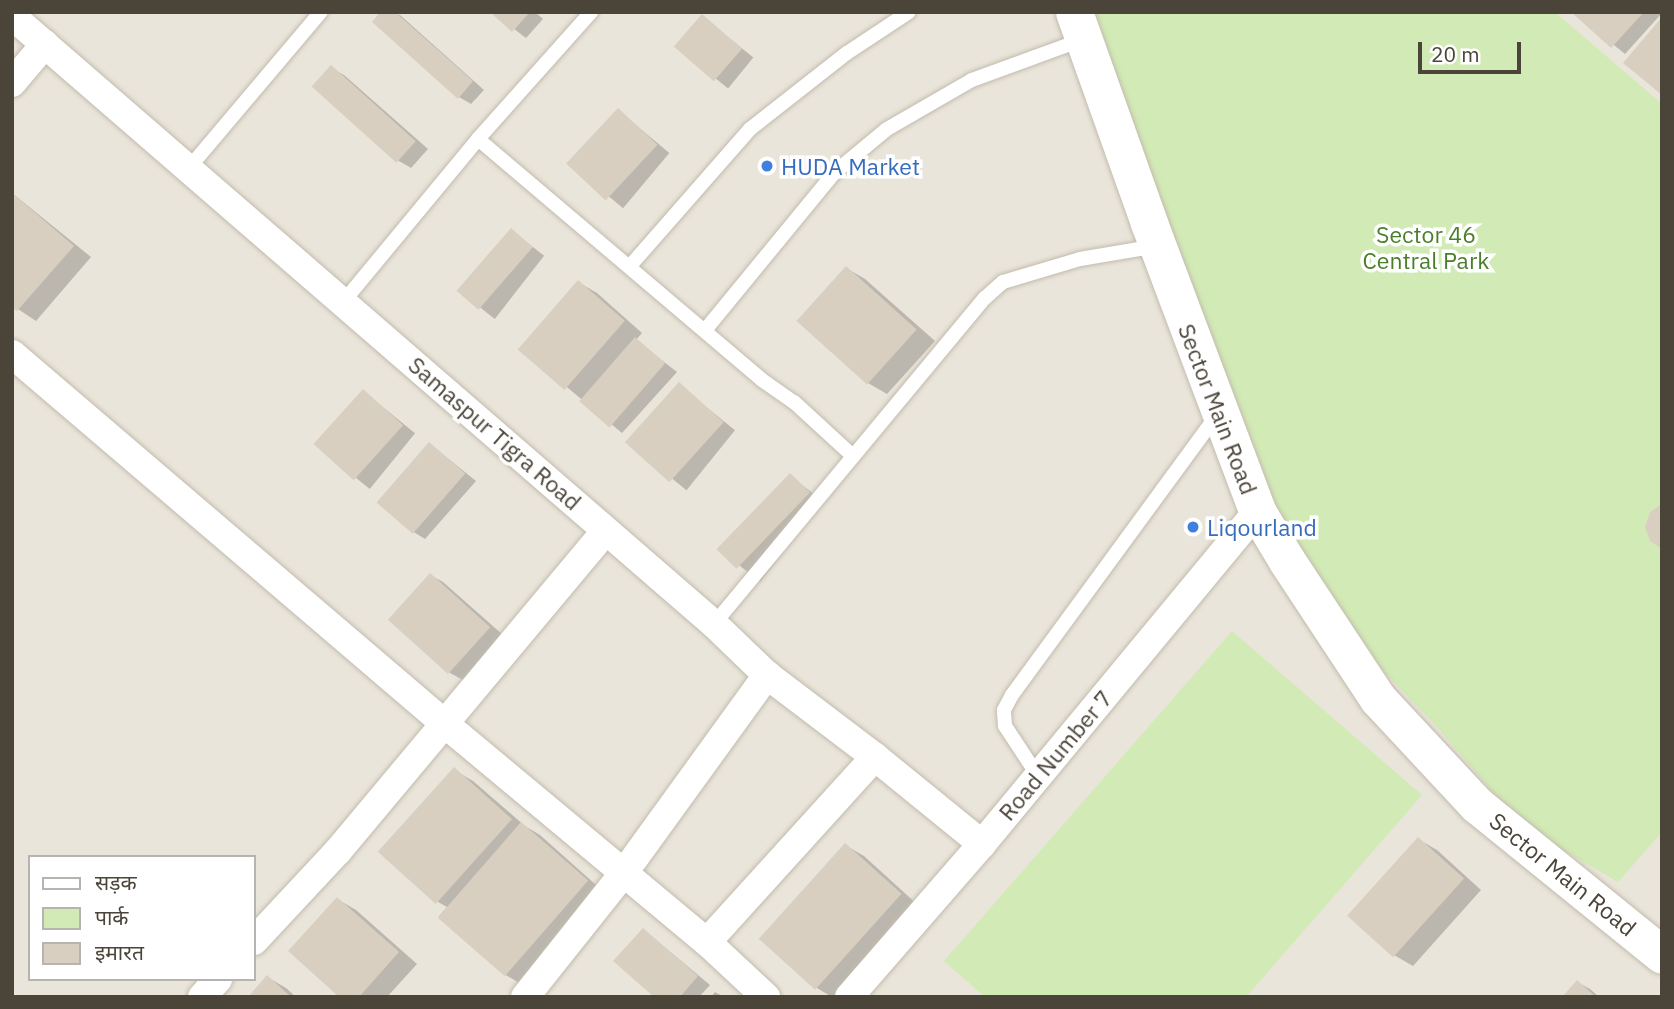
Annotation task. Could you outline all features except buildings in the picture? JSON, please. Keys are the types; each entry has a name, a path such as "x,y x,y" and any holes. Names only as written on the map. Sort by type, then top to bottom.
{"street":[{"name":"Samaspur Tigra Road","path":"12,16 344,301 714,624 767,675 875,757 982,844"},
{"name":"Sector Main Road","path":"1079,26 1157,246 1257,510 1378,699 1477,805 1660,950"},
{"path":"12,83 45,44"},
{"path":"12,354 444,724 706,942 766,997"},
{"name":"Road Number 7","path":"849,997 982,844 1257,510"},
{"path":"256,939 338,851 606,531"},
{"path":"525,997 623,874 767,675"},
{"path":"706,942 875,757"},
{"path":"202,997 216,981"}],"lane":[{"path":"189,168 321,12"},
{"path":"344,301 478,139 591,12"},
{"path":"630,266 750,129 847,53 909,12"},
{"path":"706,329 834,173 887,130 972,80 1079,26"},
{"path":"478,139 853,456"},
{"path":"714,624 985,298 1003,282 1080,259 1157,246"},
{"path":"1038,776 1005,726 1004,710 1012,695 1219,413"}],"shaded area":[{"path":"12,12 1662,12 1662,997 12,997"}],"green space":[{"name":"Sector 46 Central Park","path":"1089,12 1555,12 1662,104 1662,832 1618,882 1522,826 1437,727 1334,620 1269,500"},
{"path":"1232,631 1422,795 1246,997 985,997 944,961"}],"place":[{"name":"HUDA Market","path":"767,166"},
{"name":"Liqourland","path":"1193,527"}]}
